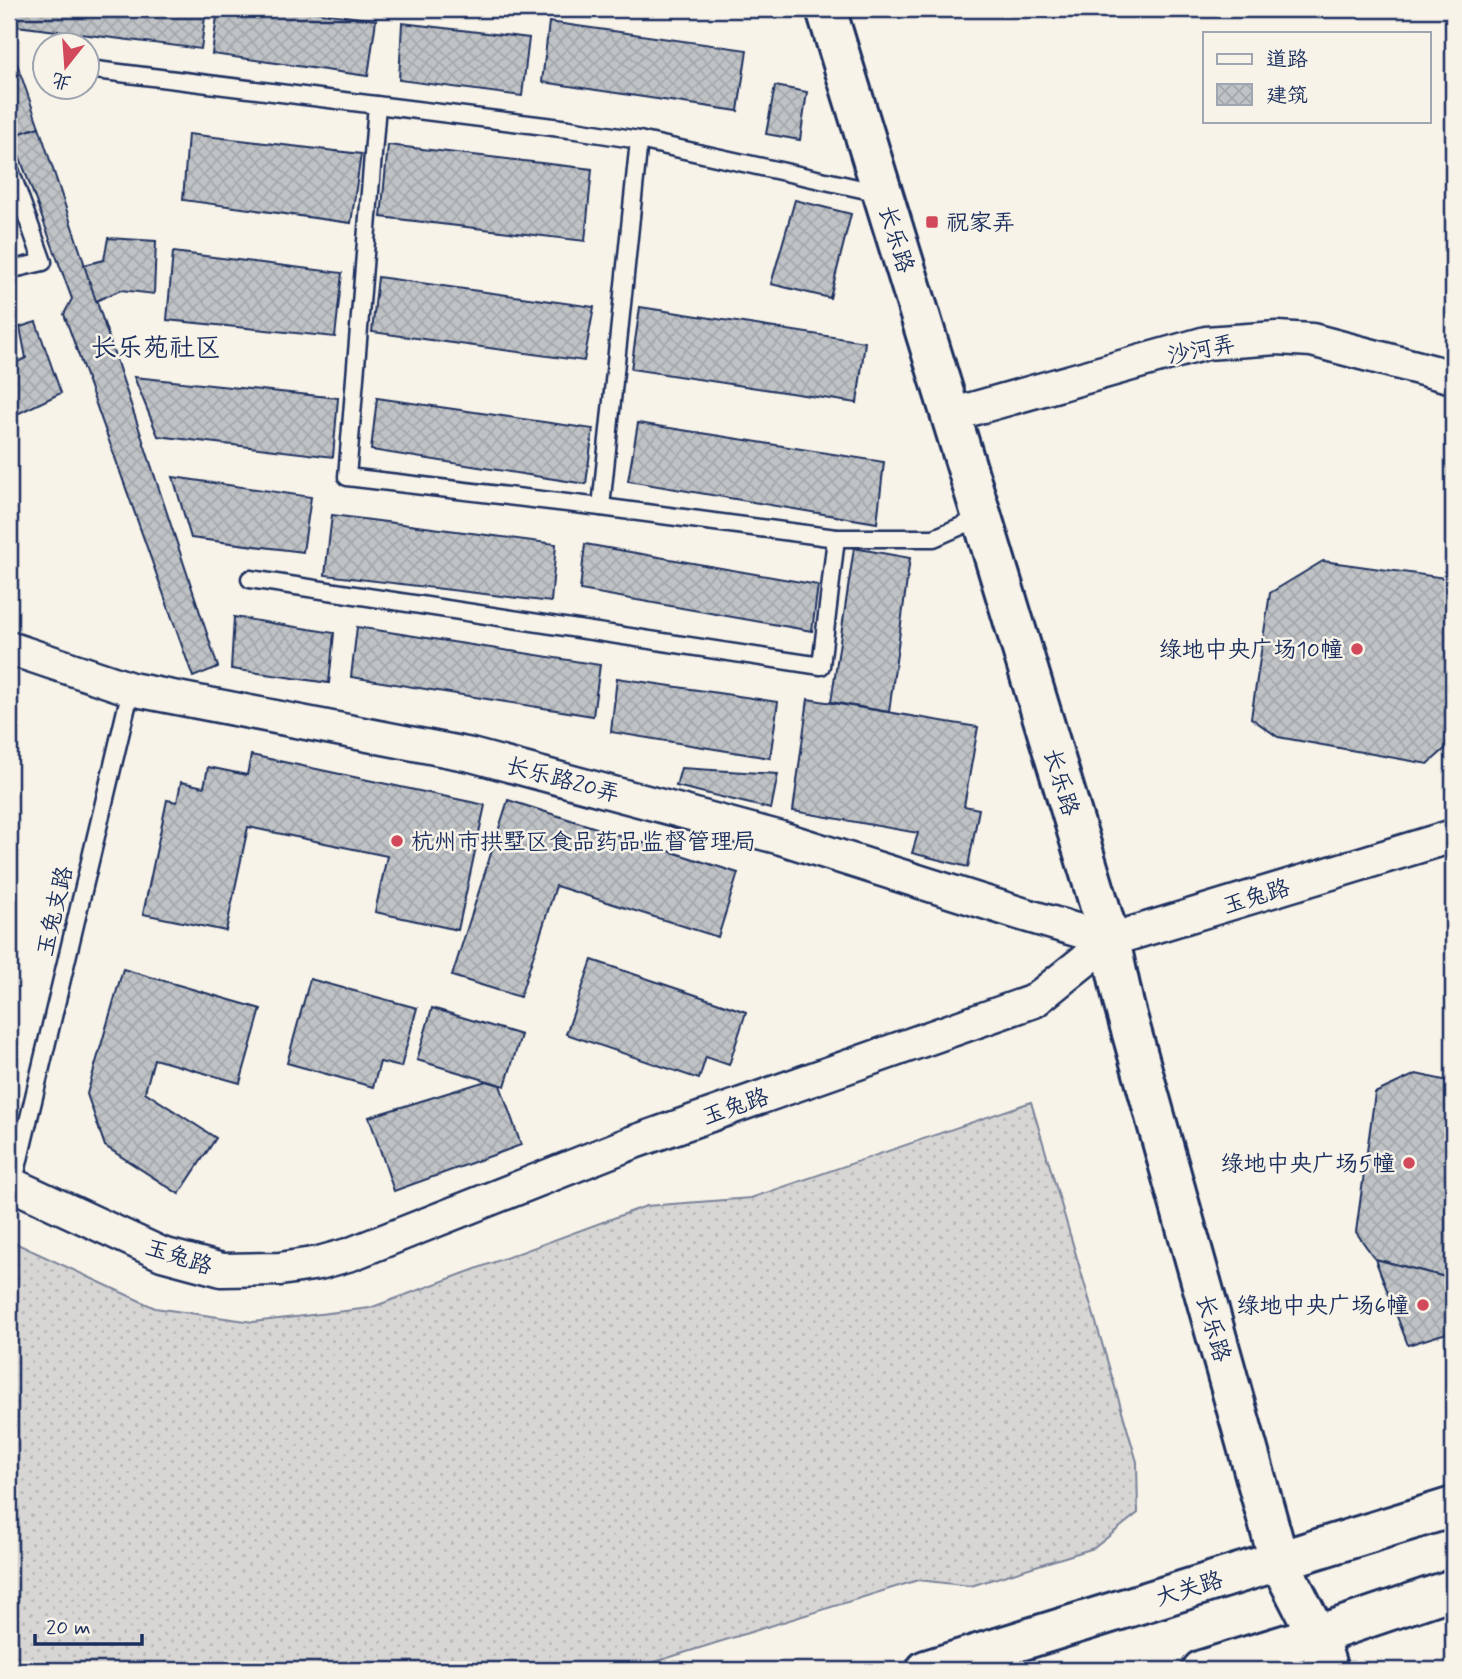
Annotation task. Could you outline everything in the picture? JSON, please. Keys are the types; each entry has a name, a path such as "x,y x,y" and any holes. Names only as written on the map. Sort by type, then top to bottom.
{"street":[{"name":"长乐路","path":"826,9 1110,940 1124,1004 1279,1561 1323,1653"},
{"name":"沙河弄","path":"951,415 1206,343 1277,338 1312,340 1453,377"},
{"name":"长乐路20弄","path":"9,648 131,689 471,755 781,838 1022,915 1110,940"},
{"name":"玉兔路","path":"11,1184 162,1254 186,1261 222,1270 280,1269 319,1263 351,1254 634,1142 1034,1001 1110,940 1453,836"},
{"name":"大关路","path":"926,1670 1453,1507"},
{"path":"1202,1670 1323,1653 1453,1589"}],"lane":[{"path":"102,71 639,140 883,193"},
{"path":"377,105 347,477 836,538 934,538 982,517"},
{"path":"601,507 639,140"},
{"path":"9,167 43,262 9,270"},
{"path":"250,579 821,666 836,538"},
{"name":"玉兔支路","path":"11,1184 131,689"}],"shaded area":[{"path":"1031,1102 1137,1462 1138,1513 1094,1548 971,1586 918,1580 629,1670 9,1670 9,1240 155,1308 253,1322 370,1308 646,1206 751,1198"}],"building":[{"path":"18,9 206,9 201,49 102,37 102,32 65,32 17,26"},
{"path":"218,9 291,9 376,20 368,76 212,54"},
{"path":"549,22 747,50 738,111 542,82"},
{"path":"402,23 529,38 522,96 399,80"},
{"path":"9,41 39,127 12,136 9,127"},
{"path":"775,86 807,92 800,140 766,134"},
{"path":"39,127 218,667 193,677 64,314 72,299 12,136"},
{"path":"188,134 361,154 351,223 183,200"},
{"path":"388,145 592,169 585,241 381,217"},
{"path":"795,200 851,214 830,298 771,284"},
{"path":"108,238 156,241 154,294 121,290 96,301 84,265 104,260"},
{"path":"173,252 342,273 335,337 167,320"},
{"path":"378,277 594,307 584,361 372,332"},
{"path":"640,307 865,342 857,403 631,369"},
{"path":"36,322 61,393 9,418 9,366 26,358 20,327"},
{"path":"134,377 338,398 333,457 158,436"},
{"path":"377,398 593,429 586,484 371,450"},
{"path":"638,423 884,462 877,523 628,481"},
{"path":"173,477 311,497 303,552 191,538"},
{"path":"332,515 556,544 551,602 325,575"},
{"path":"585,544 818,585 812,631 580,590"},
{"path":"854,548 910,558 889,712 831,702"},
{"name":"绿地中央广场10幢","path":"1323,561 1453,579 1453,705 1446,748 1428,764 1278,737 1251,718 1270,593"},
{"path":"234,617 334,633 329,683 231,669"},
{"path":"357,627 600,665 593,716 351,677"},
{"path":"617,678 778,702 770,758 611,732"},
{"path":"808,699 978,727 964,806 979,809 968,867 912,853 918,833 793,811"},
{"name":"杭州市拱墅区食品药品监督管理局","path":"251,755 485,805 458,930 375,912 387,856 248,827 226,931 143,914 167,800 177,802 181,782 204,787 208,767 247,775"},
{"path":"681,768 778,774 771,809 676,786"},
{"path":"508,800 738,873 718,937 556,886 520,997 452,976"},
{"path":"592,960 746,1012 729,1065 706,1057 699,1079 566,1034"},
{"path":"123,969 261,1009 240,1083 154,1059 145,1092 216,1138 179,1194 105,1146 87,1094"},
{"path":"310,979 417,1008 401,1067 380,1062 373,1087 287,1063"},
{"path":"432,1008 521,1035 505,1086 417,1060"},
{"name":"绿地中央广场5幢","path":"1416,1074 1453,1082 1453,1279 1375,1259 1356,1232 1375,1093"},
{"path":"486,1081 500,1085 521,1145 394,1191 369,1117"},
{"name":"绿地中央广场6幢","path":"1375,1259 1453,1279 1453,1331 1408,1345"}],"place":[{"name":"祝家弄","path":"932,222"},
{"name":"绿地中央广场10幢","path":"1357,649"},
{"name":"杭州市拱墅区食品药品监督管理局","path":"397,841"},
{"name":"绿地中央广场5幢","path":"1409,1163"},
{"name":"绿地中央广场6幢","path":"1423,1305"}],"district":[{"name":"长乐苑社区","path":"156,347"}]}
